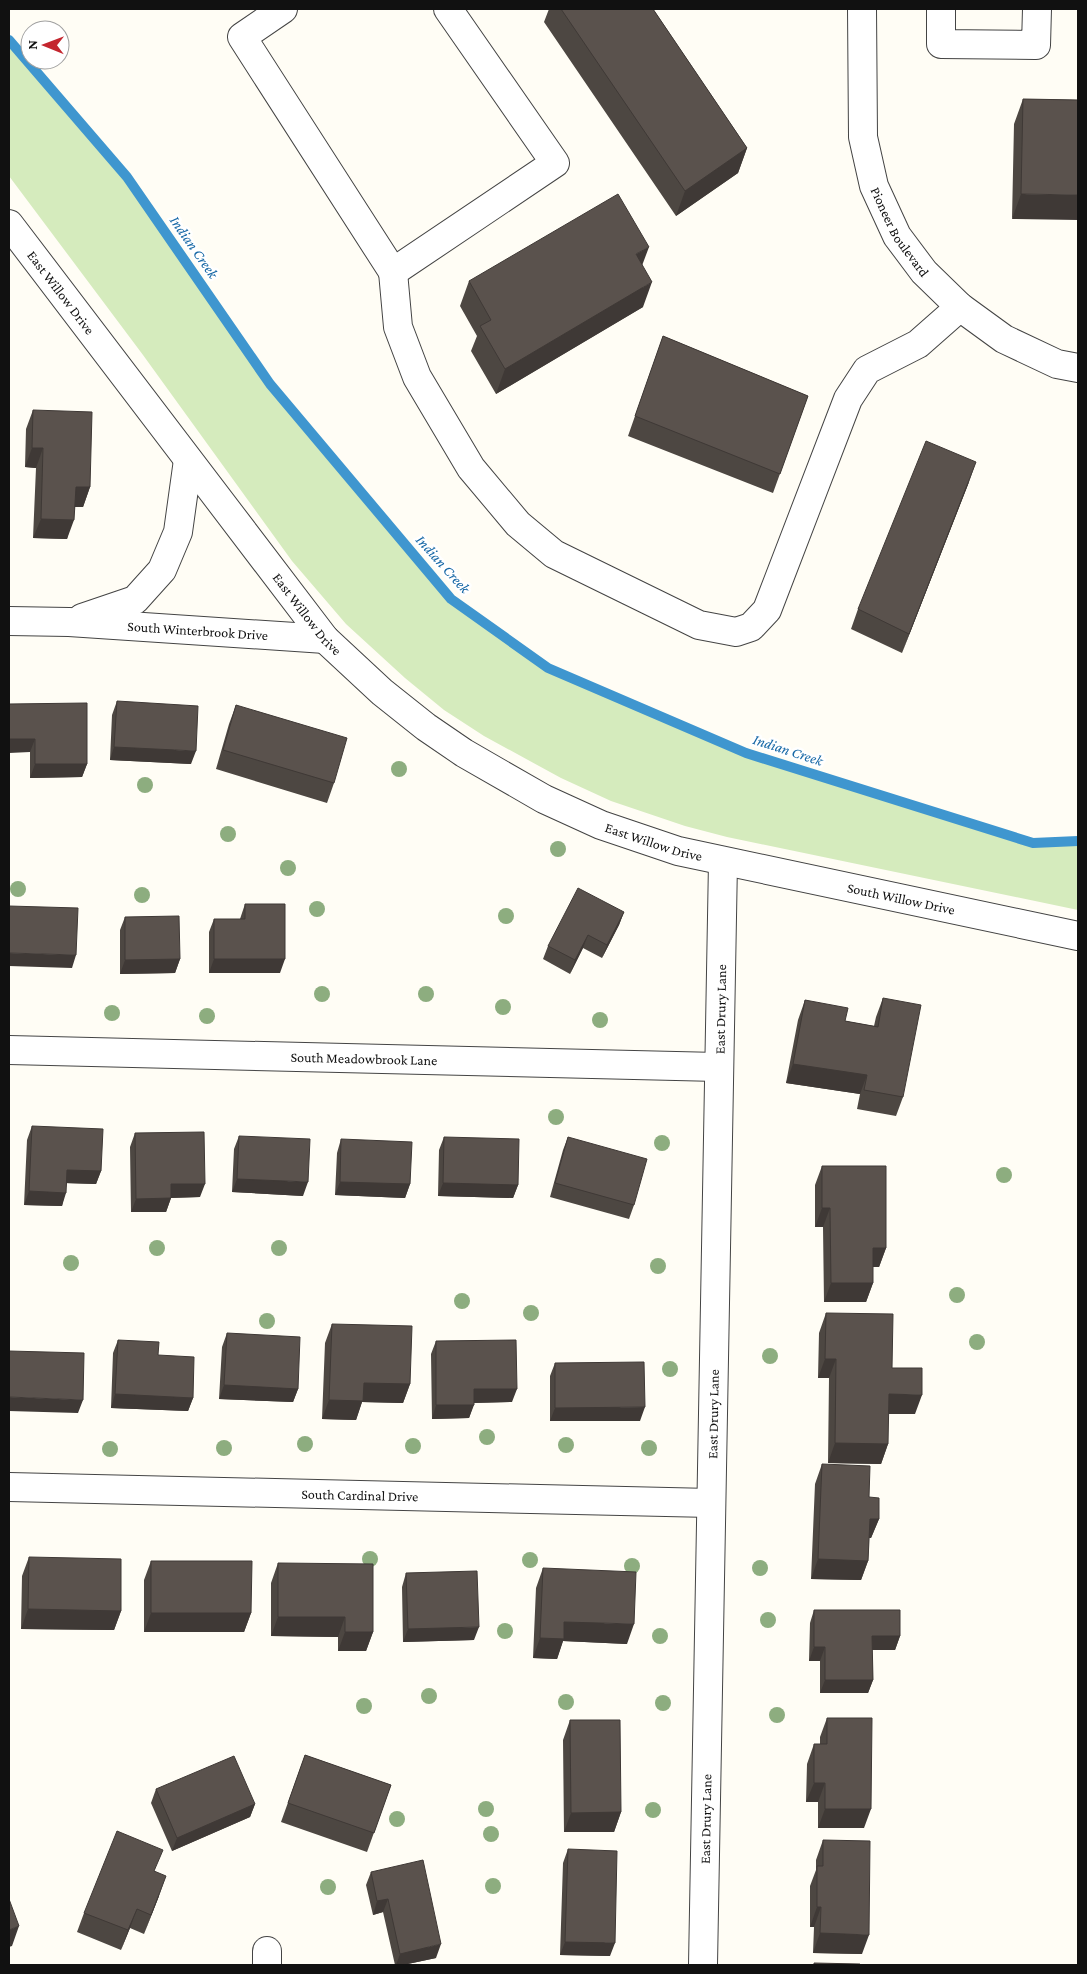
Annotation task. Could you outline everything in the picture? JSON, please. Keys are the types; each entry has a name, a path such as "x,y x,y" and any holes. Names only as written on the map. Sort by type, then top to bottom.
{"street":[{"path":"282,9 242,36 393,272 398,327 417,377 471,468 518,524 554,554 699,624 736,632 751,627 767,610 848,399 868,370 918,344 960,307"},
{"path":"393,272 555,163 448,9"},
{"name":"Pioneer Boulevard","path":"862,9 862,137 874,186 897,236 924,272 960,307 1004,339 1057,364 1078,368"},
{"path":"941,9 941,44 1036,45 1037,9"},
{"name":"East Willow Drive","path":"9,224 325,639 382,692 426,727 464,753 544,799 601,825 678,851 723,862"},
{"name":"South Winterbrook Drive","path":"69,622 135,600 162,570 178,532 188,460"},
{"name":"South Winterbrook Drive","path":"9,621 69,622 325,639"},
{"name":"South Willow Drive","path":"723,862 1078,936"},
{"name":"East Drury Lane","path":"703,1965 723,862"},
{"name":"South Meadowbrook Lane","path":"9,1050 718,1067"},
{"name":"South Cardinal Drive","path":"9,1487 711,1503"}],"green space":[{"path":"9,40 20,53 20,70 35,70 127,177 270,384 451,599 548,668 746,753 1033,843 1078,841 1078,910 727,837 685,826 611,801 561,778 484,736 444,710 405,678 346,624 292,561 143,355 9,176"}],"building":[{"path":"561,9 653,9 747,148 685,191"},
{"path":"1023,99 1078,100 1078,195 1021,194"},
{"path":"618,194 649,247 636,254 652,282 505,369 480,326 491,320 469,281"},
{"path":"663,336 808,396 780,474 635,416"},
{"path":"33,410 92,412 90,487 76,487 74,520 41,519 43,448 32,448"},
{"path":"926,441 976,462 909,634 858,609"},
{"path":"117,701 198,706 196,751 114,747"},
{"path":"87,703 87,764 35,764 35,739 9,739 9,704"},
{"path":"236,705 347,738 334,783 223,750"},
{"path":"578,888 624,912 607,945 588,935 575,960 548,946"},
{"path":"245,904 285,904 285,959 214,959 214,919 245,919"},
{"path":"9,906 78,908 76,955 9,953"},
{"path":"179,916 180,959 125,960 125,917"},
{"path":"883,998 921,1005 903,1097 864,1090 867,1075 793,1064 805,1000 848,1008 845,1021 878,1027"},
{"path":"32,1126 103,1129 101,1171 67,1170 66,1193 29,1191"},
{"path":"204,1132 205,1184 171,1184 171,1198 136,1199 135,1133"},
{"path":"239,1136 310,1139 308,1182 237,1179"},
{"path":"444,1137 519,1139 518,1185 443,1183"},
{"path":"568,1137 647,1159 634,1205 555,1183"},
{"path":"341,1139 412,1142 410,1184 340,1182"},
{"path":"822,1166 886,1166 886,1248 873,1248 873,1283 831,1283 830,1208 822,1208"},
{"path":"826,1313 893,1314 892,1368 922,1368 922,1395 889,1394 888,1444 835,1443 836,1359 825,1359"},
{"path":"332,1324 412,1326 410,1384 364,1383 363,1401 329,1400"},
{"path":"227,1333 300,1337 298,1389 224,1385"},
{"path":"118,1340 159,1342 158,1355 194,1357 193,1398 115,1394"},
{"path":"516,1340 517,1389 474,1389 474,1405 436,1405 436,1341"},
{"path":"9,1351 84,1353 83,1400 9,1397"},
{"path":"644,1362 645,1407 555,1408 555,1363"},
{"path":"822,1464 870,1466 869,1497 879,1498 879,1519 870,1519 868,1561 818,1559"},
{"path":"29,1557 121,1559 121,1611 28,1609"},
{"path":"151,1561 252,1561 251,1613 151,1613"},
{"path":"278,1563 373,1564 373,1632 345,1632 345,1617 278,1617"},
{"path":"543,1568 636,1572 634,1624 564,1622 564,1639 540,1638"},
{"path":"477,1571 479,1627 408,1629 406,1573"},
{"path":"814,1610 900,1610 900,1636 872,1636 873,1680 825,1680 825,1647 814,1647"},
{"path":"827,1718 872,1718 871,1809 825,1809 825,1783 814,1783 814,1744 827,1744"},
{"path":"570,1720 620,1720 621,1812 571,1813"},
{"path":"305,1755 391,1785 374,1833 288,1803"},
{"path":"234,1756 255,1804 177,1838 156,1789"},
{"path":"117,1831 163,1850 154,1871 166,1876 151,1915 137,1909 128,1930 84,1913"},
{"path":"823,1840 870,1841 869,1935 820,1933 821,1907 817,1907 817,1866 823,1866"},
{"path":"568,1849 617,1851 615,1943 565,1942"},
{"path":"423,1860 441,1944 400,1954 388,1899 377,1901 371,1872"},
{"path":"9,1899 19,1926 9,1930"},
{"path":"814,1963 860,1964 860,1965 814,1965"}],"waterway":[{"name":"Indian Creek","path":"9,40 127,177 270,384 451,599 548,668 746,753 1033,843 1078,841"}]}
